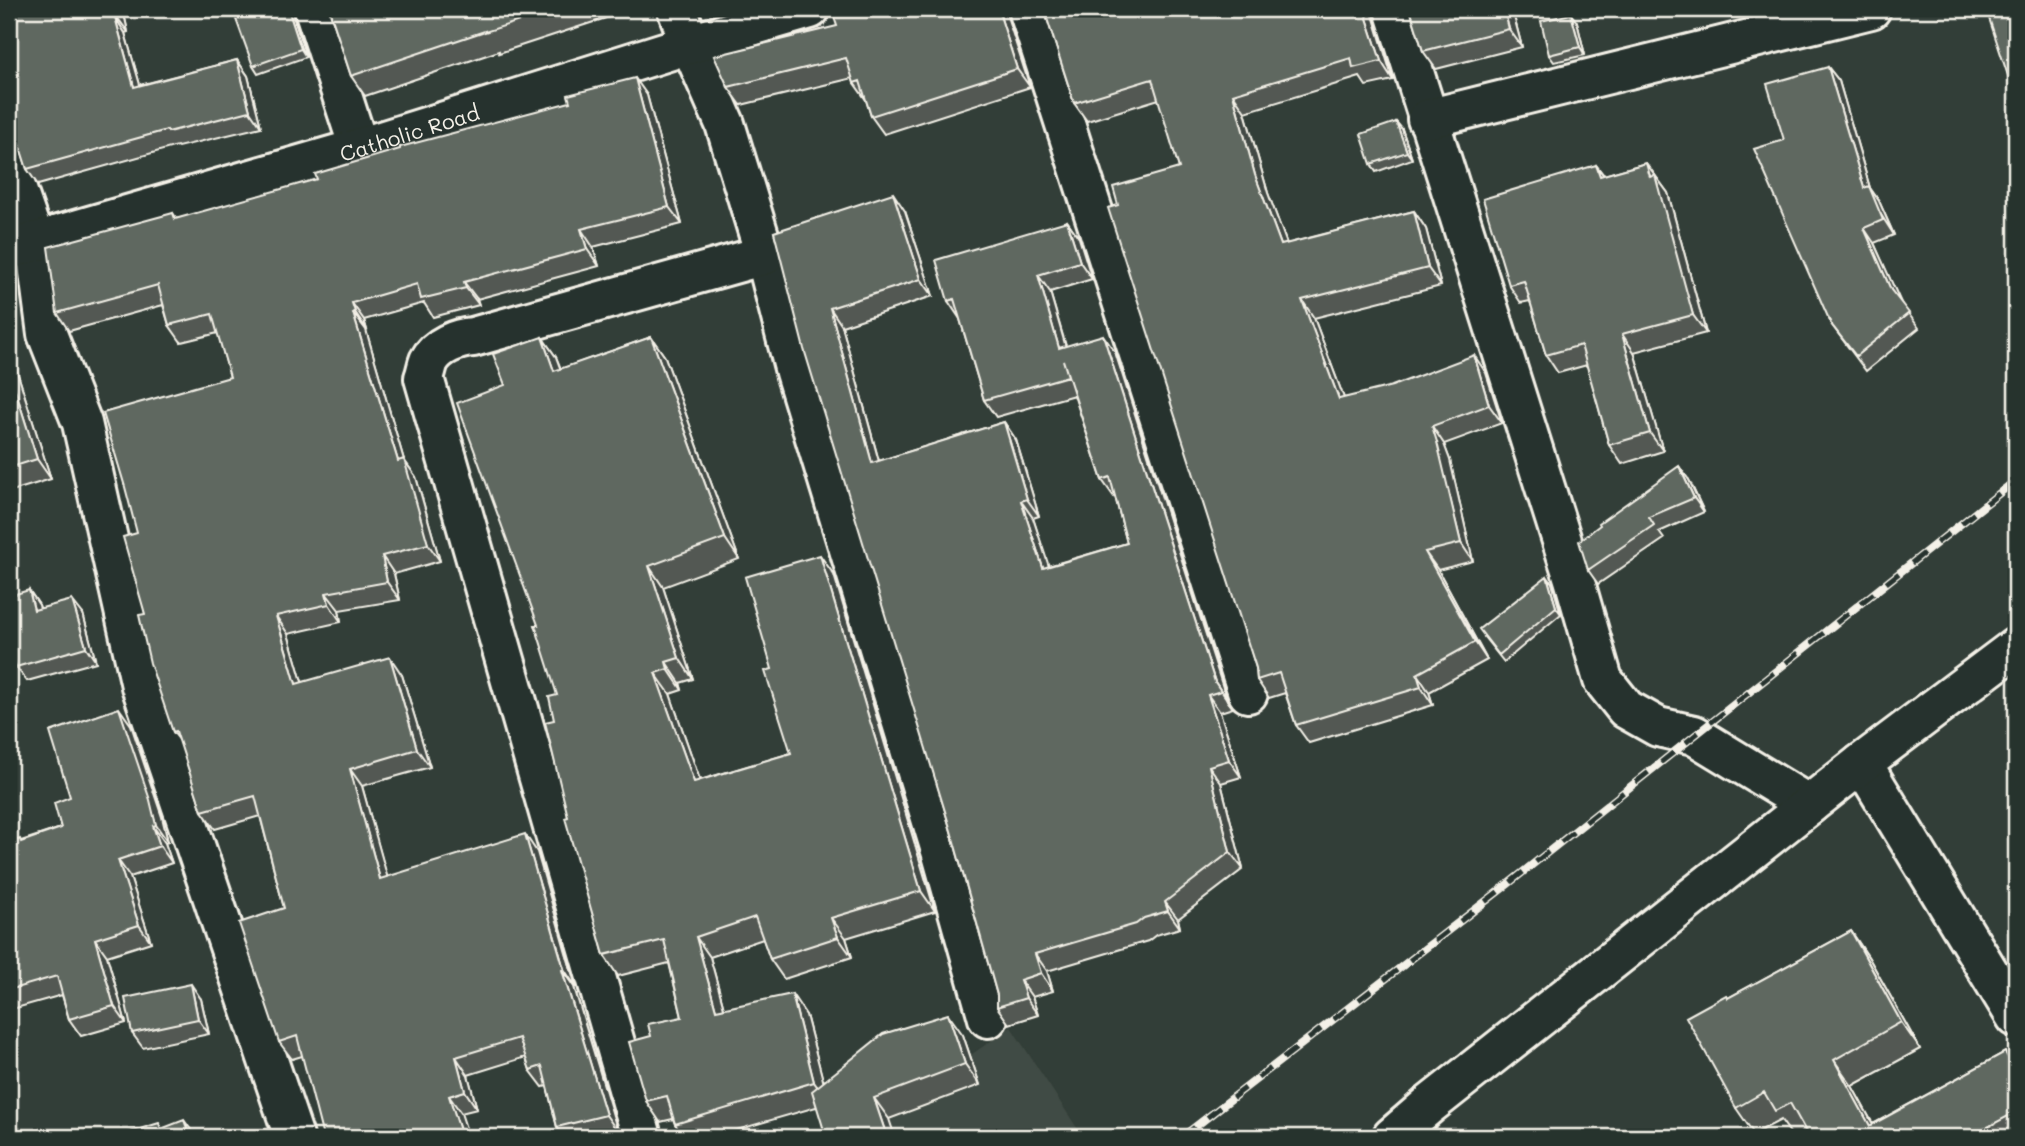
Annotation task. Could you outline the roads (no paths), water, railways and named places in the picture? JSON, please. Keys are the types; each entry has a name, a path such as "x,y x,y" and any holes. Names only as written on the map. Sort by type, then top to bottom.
{"street":[{"path":"314,9 359,148"},
{"name":"Catholic Road","path":"22,246 359,148 684,26 810,9"},
{"path":"1028,9 1248,693"},
{"path":"1394,9 1604,680 1626,709 1658,727 1694,735 1809,805"},
{"path":"1427,119 1871,9"},
{"path":"684,26 725,124 765,255 795,372 942,853 988,1018"},
{"path":"9,167 22,246 47,334 82,423 141,686 294,1137"},
{"path":"642,1137 424,378 430,359 457,339 473,337 765,255"},
{"path":"1392,1137 1862,763 2016,647"},
{"path":"1862,763 2016,1017"}],"railway":[{"path":"1182,1137 1508,884 2016,480"}]}
